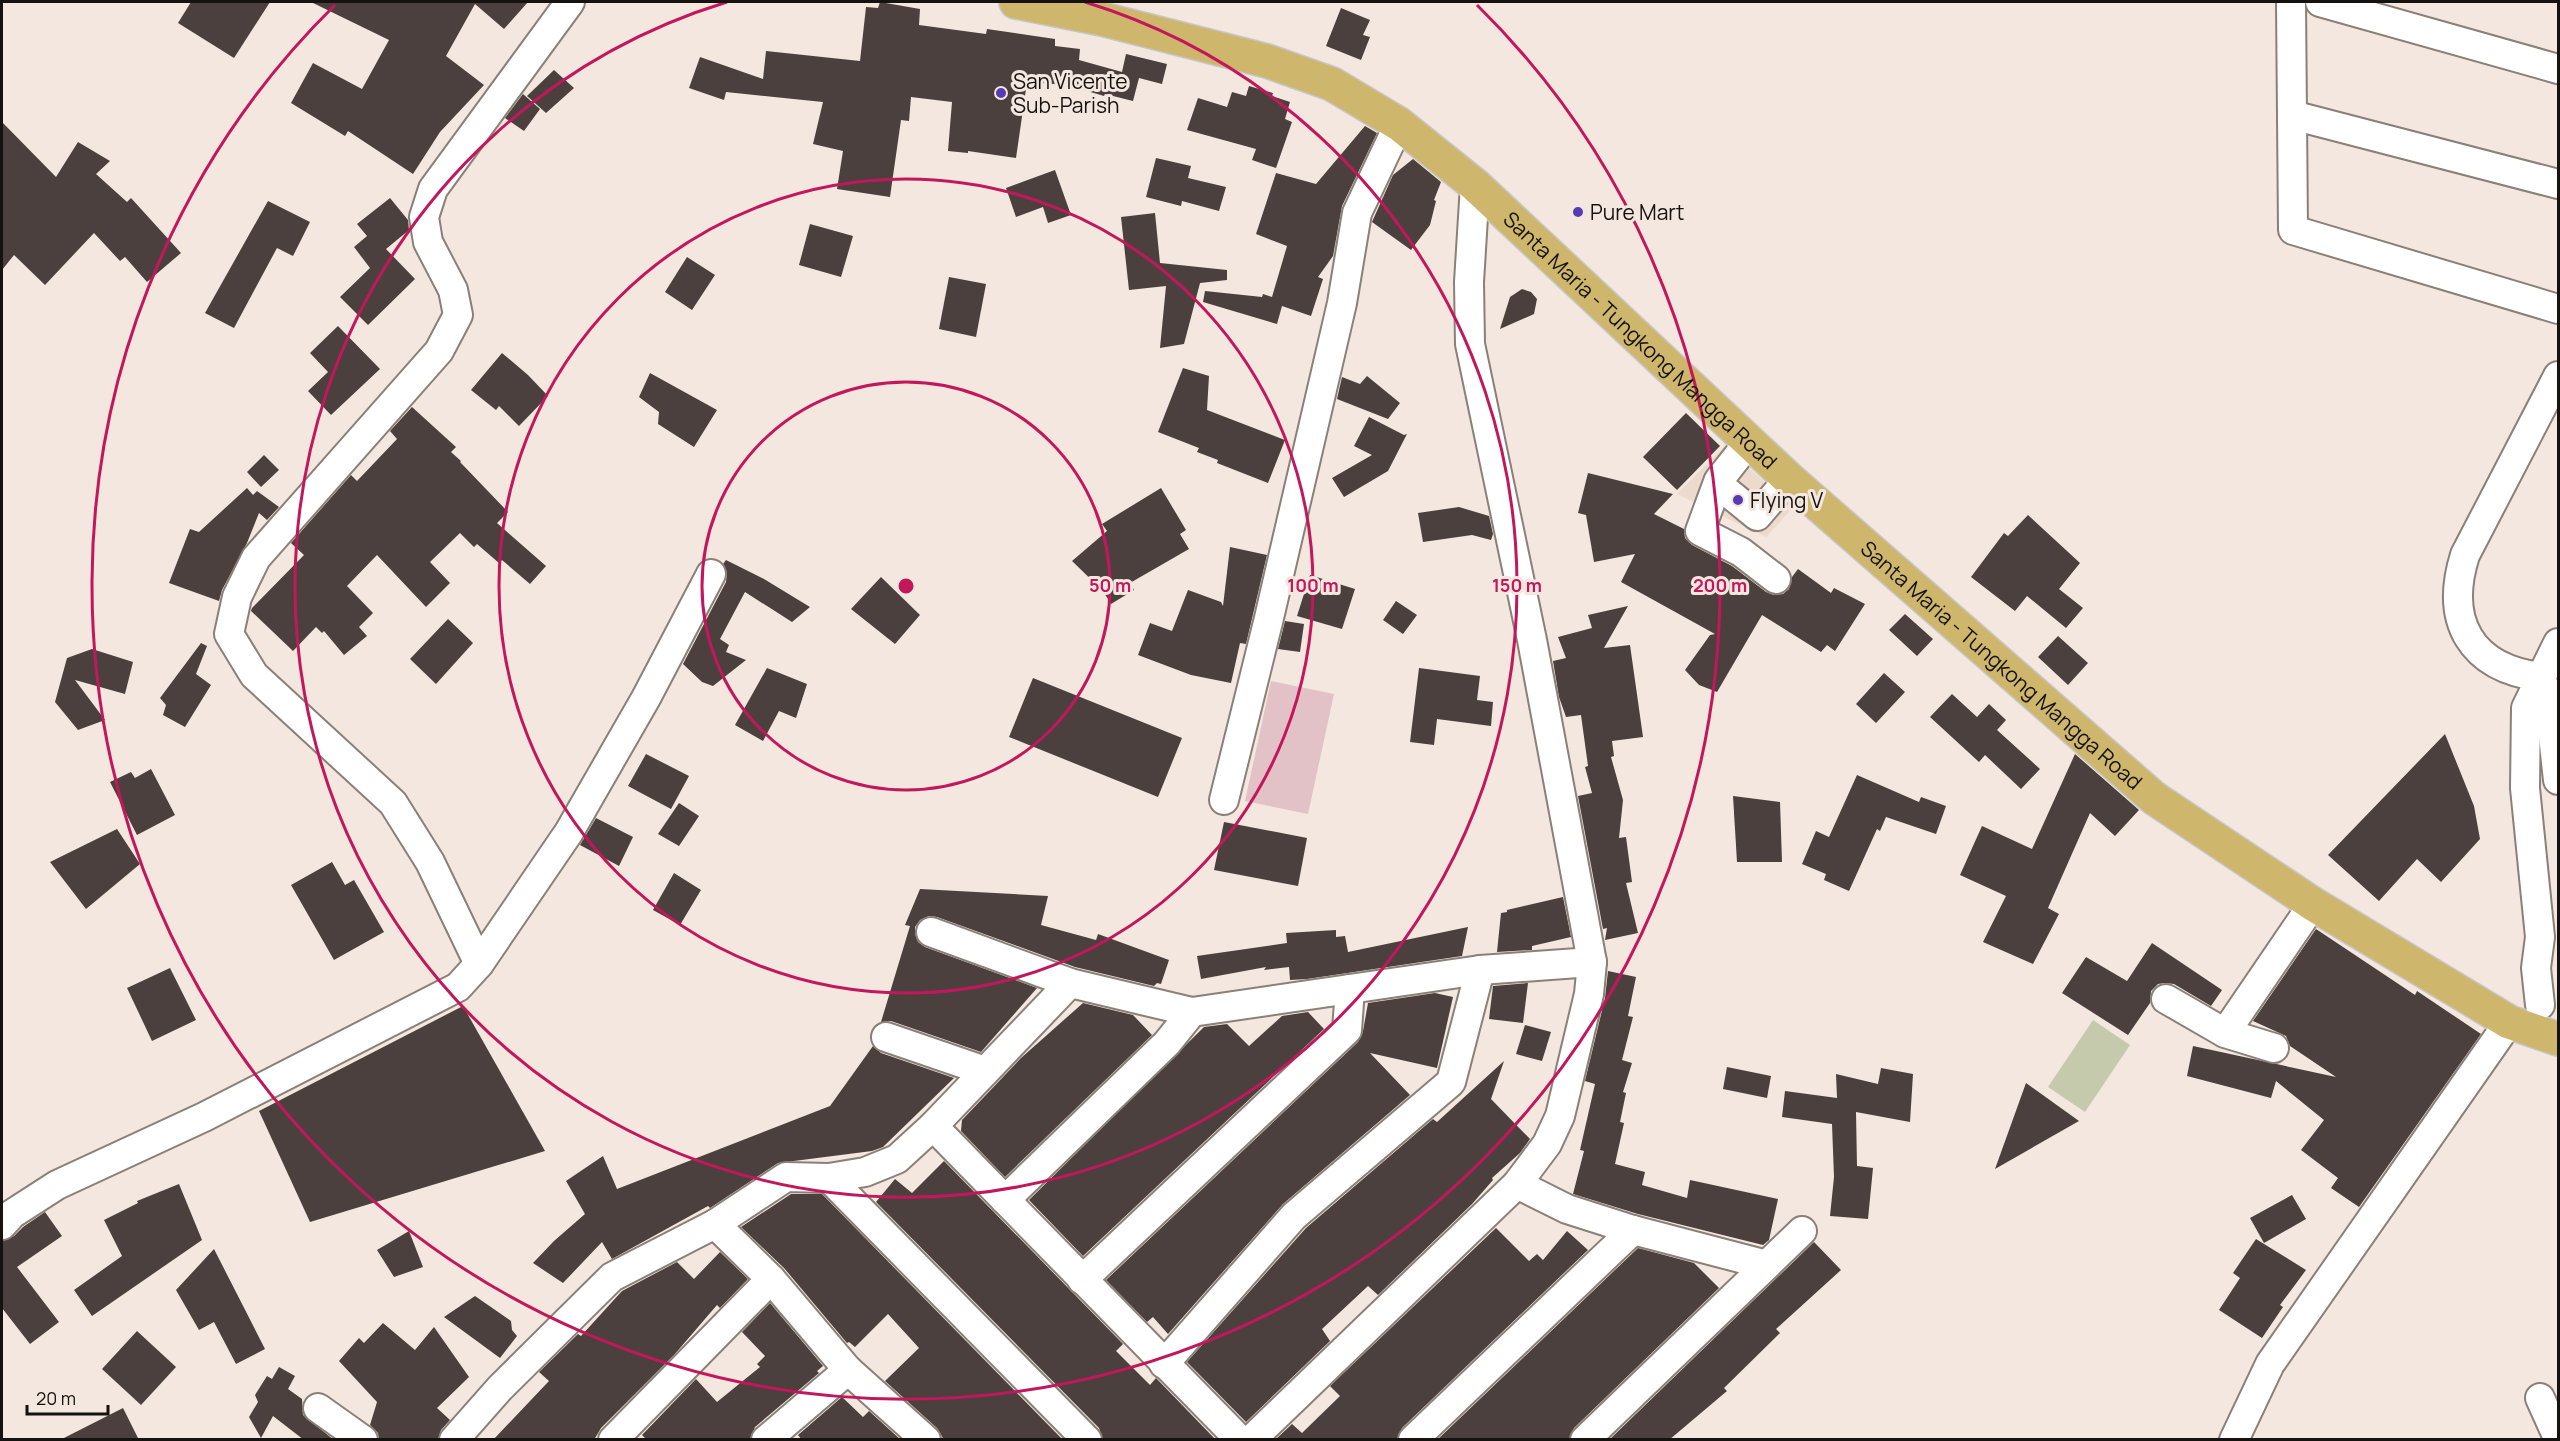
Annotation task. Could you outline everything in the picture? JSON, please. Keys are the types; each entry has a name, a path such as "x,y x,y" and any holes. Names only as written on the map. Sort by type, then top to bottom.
{"main road":[{"name":"Santa Maria - Tungkong Mangga Road","path":"1016,2 1107,10 1332,84 1399,124 1475,185 1789,479 2154,798 2313,904 2539,1017"}],"street":[{"path":"479,964 429,862 393,803 255,675 229,634 237,597 256,558 439,351 458,315 453,290 428,242 424,217 433,189 570,2"},
{"path":"2291,2 2293,230 2559,309"},
{"path":"2320,2 2559,69"},
{"path":"2292,115 2559,184"},
{"path":"1224,800 1342,303 1357,213 1399,124"},
{"path":"1251,1440 1517,1184 1547,1144 1560,1116 1589,994 1593,962 1532,640 1470,344 1469,282 1475,185"},
{"path":"2553,657 2522,675 2492,661 2479,650 2462,623 2458,609 2457,587 2464,555 2559,376"},
{"path":"1749,442 1718,482 1700,531 1741,552 1776,579"},
{"path":"1741,552 1759,515 1789,479"},
{"path":"1718,482 1754,515 1759,515"},
{"path":"2,1225 12,1214 57,1185 204,1117 458,987 479,964 569,832 646,698 711,574"},
{"path":"2553,657 2549,700 2559,780"},
{"path":"2234,1440 2270,1364 2539,1017 2536,968 2540,937 2525,788 2526,708 2553,657"},
{"path":"2225,1033 2313,904"},
{"path":"932,932 1070,983 1192,1012 1480,970 1593,962"},
{"path":"1164,1364 1294,1216 1451,1082 1480,970"},
{"path":"454,1440 500,1388 612,1277 715,1224 786,1177 829,1178 865,1172 897,1159 933,1126 1070,983"},
{"path":"1082,1280 1347,1030 1350,989"},
{"path":"2166,999 2225,1033 2274,1048"},
{"path":"1005,1200 1167,1043 1192,1012"},
{"path":"886,1037 985,1071"},
{"path":"933,1126 1240,1440"},
{"path":"829,1178 1087,1440"},
{"path":"1517,1184 1567,1209 1633,1230 1767,1264"},
{"path":"715,1224 771,1280 848,1370 916,1436"},
{"path":"1413,1440 1633,1230"},
{"path":"1585,1440 1802,1231"},
{"path":"613,1440 771,1280"},
{"path":"766,1440 848,1370"},
{"path":"2541,1398 2559,1438"},
{"path":"318,1408 363,1440"}],"shaded area":[{"path":"1725,446 1793,508 1766,537 1677,494"},
{"path":"1271,681 1334,694 1308,814 1245,801"},
{"path":"2093,1020 2130,1045 2085,1112 2048,1087"}],"building":[{"path":"191,2 270,2 234,58 178,23"},
{"path":"311,2 528,2 504,29 475,4 446,56 484,85 440,132 413,174 348,131 345,136 291,103 313,63 362,89 389,40"},
{"path":"880,2 920,9 919,25 986,34 987,29 1055,39 1055,46 1080,49 1079,60 1122,72 1126,54 1167,64 1162,84 1139,78 1133,101 1105,94 1104,96 1067,85 1027,82 1016,158 968,151 968,153 948,151 952,102 911,97 909,121 901,120 890,197 837,189 843,151 813,144 823,102 726,92 724,100 689,88 700,57 763,79 766,51 860,61 866,7 878,8"},
{"path":"1341,8 1370,20 1363,35 1370,37 1361,60 1326,46"},
{"path":"554,70 574,88 546,113 527,96"},
{"path":"1249,86 1273,93 1272,96 1290,102 1285,119 1292,122 1276,168 1252,160 1256,149 1187,130 1198,98 1227,107 1232,92 1246,96"},
{"path":"523,94 540,109 524,131 505,118"},
{"path":"2,122 56,177 78,142 110,161 96,174 127,202 131,198 181,253 147,282 125,257 120,261 94,233 45,285 14,255 2,270"},
{"path":"1365,126 1377,133 1342,206 1333,256 1318,277 1323,279 1311,316 1282,306 1277,324 1203,302 1205,291 1262,297 1263,294 1272,297 1287,246 1256,234 1276,173 1316,184"},
{"path":"1156,158 1191,166 1188,178 1226,187 1219,211 1182,201 1181,206 1146,197"},
{"path":"1413,159 1441,182 1434,200 1436,201 1430,225 1411,250 1372,222 1393,175"},
{"path":"1055,170 1071,215 1048,223 1043,207 1016,217 1006,188"},
{"path":"390,198 408,220 409,230 386,249 415,279 368,325 340,297 370,268 354,247 367,236 357,224"},
{"path":"268,201 310,222 293,256 277,248 234,328 205,313"},
{"path":"1155,213 1160,263 1227,270 1227,280 1200,283 1184,344 1160,348 1166,286 1129,290 1121,217"},
{"path":"810,224 853,236 841,277 799,265"},
{"path":"687,257 715,275 692,310 665,292"},
{"path":"949,277 986,284 976,337 939,329"},
{"path":"1522,289 1531,292 1537,299 1534,314 1500,329 1510,297"},
{"path":"338,326 380,369 331,415 308,391 328,372 310,353"},
{"path":"502,353 548,396 519,426 499,406 496,410 471,390"},
{"path":"1183,368 1209,376 1207,410 1285,440 1268,483 1217,463 1218,460 1197,452 1199,448 1158,432"},
{"path":"650,373 717,410 694,447 658,424 659,412 639,397"},
{"path":"1367,376 1400,403 1388,419 1337,399 1342,377 1360,384"},
{"path":"412,407 456,447 451,452 508,512 497,523 546,566 530,584 502,560 499,563 477,544 474,547 460,533 430,562 450,583 426,607 377,555 347,586 373,613 359,627 367,636 344,655 324,631 322,633 316,627 293,651 251,611 252,608 304,555 291,543 351,475 357,481 397,439 390,431"},
{"path":"1686,413 1720,446 1677,490 1643,457"},
{"path":"1369,417 1404,435 1407,434 1388,471 1344,497 1332,478 1372,455 1354,446"},
{"path":"264,455 279,470 261,487 247,472"},
{"path":"1588,473 1673,494 1654,514 1684,529 1685,538 1692,545 1732,566 1766,592 1774,595 1783,594 1789,589 1792,577 1798,569 1831,593 1834,588 1865,604 1835,651 1827,645 1821,652 1762,615 1717,692 1699,685 1685,670 1710,635 1715,634 1621,582 1635,554 1594,562 1586,515 1578,513"},
{"path":"247,488 253,495 257,491 279,507 267,520 259,513 247,543 222,590 219,601 169,583 190,529 199,532"},
{"path":"1161,488 1186,530 1180,534 1189,549 1130,583 1134,590 1111,604 1103,591 1072,561 1107,531 1102,524"},
{"path":"1459,507 1489,516 1493,534 1491,540 1472,535 1423,542 1418,513"},
{"path":"2028,515 2080,563 2059,589 2083,608 2066,628 2027,596 2015,611 1971,577 2004,533 2008,536"},
{"path":"1230,547 1267,555 1246,644 1240,643 1231,683 1191,675 1138,655 1150,623 1172,631 1188,590 1221,602 1223,606"},
{"path":"726,560 764,579 810,607 792,622 745,592 720,639 729,645 726,652 746,660 713,686 702,682 683,664 726,582 727,573 723,564"},
{"path":"1310,575 1355,589 1342,629 1297,616"},
{"path":"881,577 920,615 895,644 851,609"},
{"path":"1396,601 1417,615 1403,634 1383,620"},
{"path":"1628,606 1604,648 1630,645 1643,737 1612,741 1614,756 1611,757 1623,800 1619,838 1626,837 1632,882 1626,883 1638,933 1605,940 1607,928 1603,929 1578,796 1592,793 1585,767 1588,766 1581,715 1566,717 1559,697 1553,661 1566,658 1558,637 1592,628 1588,615"},
{"path":"1905,614 1933,639 1917,656 1889,630"},
{"path":"448,619 473,643 436,684 410,659"},
{"path":"1285,621 1304,624 1300,652 1278,649"},
{"path":"2058,636 2088,663 2068,685 2038,657"},
{"path":"201,643 207,646 196,674 211,685 185,727 163,715 166,705 160,698"},
{"path":"92,649 133,662 125,694 75,680 105,720 78,730 55,702 67,658"},
{"path":"767,668 807,684 796,718 779,711 763,741 735,725"},
{"path":"1419,668 1480,676 1477,700 1493,702 1491,726 1437,719 1434,745 1410,742"},
{"path":"1884,673 1905,692 1876,723 1856,704"},
{"path":"1033,678 1182,738 1158,797 1009,737"},
{"path":"1952,694 1977,717 1989,704 2006,720 1997,730 2040,769 2021,789 1985,755 1979,762 1930,717"},
{"path":"2445,734 2474,806 2480,839 2441,882 2417,859 2379,901 2328,855"},
{"path":"646,754 689,776 671,809 628,786"},
{"path":"2075,754 2139,810 2115,836 2090,813 2048,908 2059,914 2033,964 1983,942 2006,896 1960,875 1982,826 2032,849"},
{"path":"151,769 175,815 137,835 110,782 131,772 135,778"},
{"path":"1857,775 1919,802 1921,797 1946,806 1936,834 1886,817 1880,831 1877,829 1849,891 1824,880 1826,874 1802,864 1816,831 1829,837"},
{"path":"1733,796 1780,802 1782,862 1737,862"},
{"path":"679,803 699,816 679,846 658,834"},
{"path":"596,818 633,837 619,866 580,845"},
{"path":"1224,822 1307,838 1298,886 1214,870"},
{"path":"117,829 140,864 86,909 50,862"},
{"path":"332,862 345,885 354,880 384,932 334,960 291,885"},
{"path":"674,873 701,890 680,925 653,910"},
{"path":"920,889 1048,896 1041,925 1096,940 1098,934 1169,960 1161,984 1157,983 1154,986 1075,967 929,916 920,920 915,927 918,942 925,947 1037,988 981,1052 891,1021 881,1022 910,926 905,925"},
{"path":"1563,897 1571,937 1532,946 1532,950 1497,952 1501,913"},
{"path":"1468,927 1462,956 1307,979 1290,980 1289,967 1264,970 1266,967 1201,979 1197,956 1287,943 1286,933 1336,930 1336,937 1345,936 1348,952"},
{"path":"2316,929 2415,995 2417,991 2481,1034 2359,1207 2331,1188 2338,1178 2301,1150 2324,1120 2276,1081 2271,1098 2187,1076 2193,1046 2336,1077 2290,1046 2286,1036 2253,1021"},
{"path":"2152,943 2222,990 2211,1006 2174,984 2158,984 2151,991 2150,1003 2128,1035 2062,993 2086,957 2127,981"},
{"path":"170,968 196,1020 152,1041 127,988"},
{"path":"1608,971 1636,977 1628,1016 1633,1017 1622,1060 1632,1063 1623,1092 1626,1093 1620,1122 1624,1123 1615,1164 1645,1172 1642,1185 1687,1198 1690,1180 1778,1199 1769,1240 1763,1245 1638,1214 1573,1194 1584,1151 1580,1150 1595,1084 1585,1081 1605,998"},
{"path":"1528,983 1523,1023 1489,1019 1493,986"},
{"path":"1435,993 1453,997 1437,1068 1370,1053 1410,1095 1283,1204 1168,1334 1153,1317 1147,1322 1106,1280 1358,1042 1363,1031 1368,1003"},
{"path":"1083,1003 1133,1015 1152,1035 1005,1177 961,1131 962,1120 1021,1058"},
{"path":"463,1006 545,1151 310,1222 259,1111"},
{"path":"1308,1012 1324,1029 1083,1256 1029,1200 1204,1027 1227,1024 1249,1046 1282,1016"},
{"path":"1525,1025 1551,1032 1542,1061 1516,1054"},
{"path":"873,1046 881,1053 954,1078 883,1147 872,1151 778,1163 710,1208 708,1206 612,1259 602,1242 563,1283 533,1263 585,1214 566,1181 603,1156 617,1189 830,1106"},
{"path":"1504,1061 1491,1099 1530,1139 1520,1153 1492,1178 1493,1180 1472,1204 1378,1295 1368,1286 1322,1329 1330,1341 1246,1422 1187,1362 1306,1228 1433,1119 1437,1122"},
{"path":"1727,1067 1771,1076 1767,1098 1723,1089"},
{"path":"1881,1068 1913,1074 1910,1122 1856,1112 1857,1166 1873,1168 1868,1219 1830,1216 1834,1177 1832,1124 1782,1117 1785,1091 1837,1098 1836,1074 1878,1084"},
{"path":"2026,1083 2079,1121 1995,1169"},
{"path":"944,1161 1123,1344 1116,1351 1150,1385 1156,1378 1216,1440 1103,1440 1099,1428 876,1202 895,1179 912,1193"},
{"path":"179,1184 202,1240 92,1316 74,1290 122,1256 104,1220 138,1203 137,1201"},
{"path":"791,1194 822,1194 1063,1440 944,1440 937,1428 885,1381 919,1348 888,1314 855,1347 847,1343 784,1268 741,1227"},
{"path":"2292,1195 2306,1219 2264,1243 2250,1218"},
{"path":"45,1212 62,1236 17,1267 59,1322 30,1344 2,1308 2,1241 14,1236"},
{"path":"1496,1228 1529,1261 1537,1254 1543,1260 1567,1231 1588,1250 1402,1428 1397,1440 1275,1440 1292,1424 1302,1433 1340,1396 1330,1386"},
{"path":"409,1231 423,1267 394,1277 377,1250"},
{"path":"2256,1239 2306,1270 2280,1305 2283,1307 2262,1338 2219,1310 2240,1278 2233,1273"},
{"path":"1814,1242 1841,1270 1776,1329 1780,1333 1724,1388 1727,1391 1669,1440 1609,1440"},
{"path":"1638,1248 1694,1263 1719,1288 1574,1428 1569,1440 1437,1440"},
{"path":"214,1249 265,1349 236,1364 214,1322 199,1330 176,1290"},
{"path":"720,1252 748,1279 720,1308 717,1305 674,1355 601,1428 594,1440 493,1440 549,1381 539,1372 578,1334 581,1336 622,1291 677,1262 694,1279"},
{"path":"475,1296 511,1321 512,1330 517,1336 500,1358 444,1317"},
{"path":"770,1303 823,1366 817,1371 819,1373 755,1427 750,1440 647,1440 642,1435 696,1379 717,1402 760,1367 757,1364 765,1356 742,1332"},
{"path":"383,1323 415,1350 434,1327 469,1377 437,1408 450,1420 441,1430 438,1440 379,1440 378,1433 370,1425 377,1402 339,1361 359,1338 364,1343"},
{"path":"137,1331 176,1367 141,1405 102,1369"},
{"path":"279,1367 295,1376 288,1389 302,1399 303,1415 334,1440 304,1440 273,1416 261,1438 249,1417 258,1402 255,1395 267,1376 272,1379"},
{"path":"842,1397 863,1417 869,1411 901,1440 802,1440 798,1435"},
{"path":"123,1408 139,1440 60,1440"}],"place":[{"name":"San Vicente Sub-Parish","path":"1001,93"},
{"name":"Pure Mart","path":"1578,212"},
{"name":"Flying V","path":"1738,500"}]}
